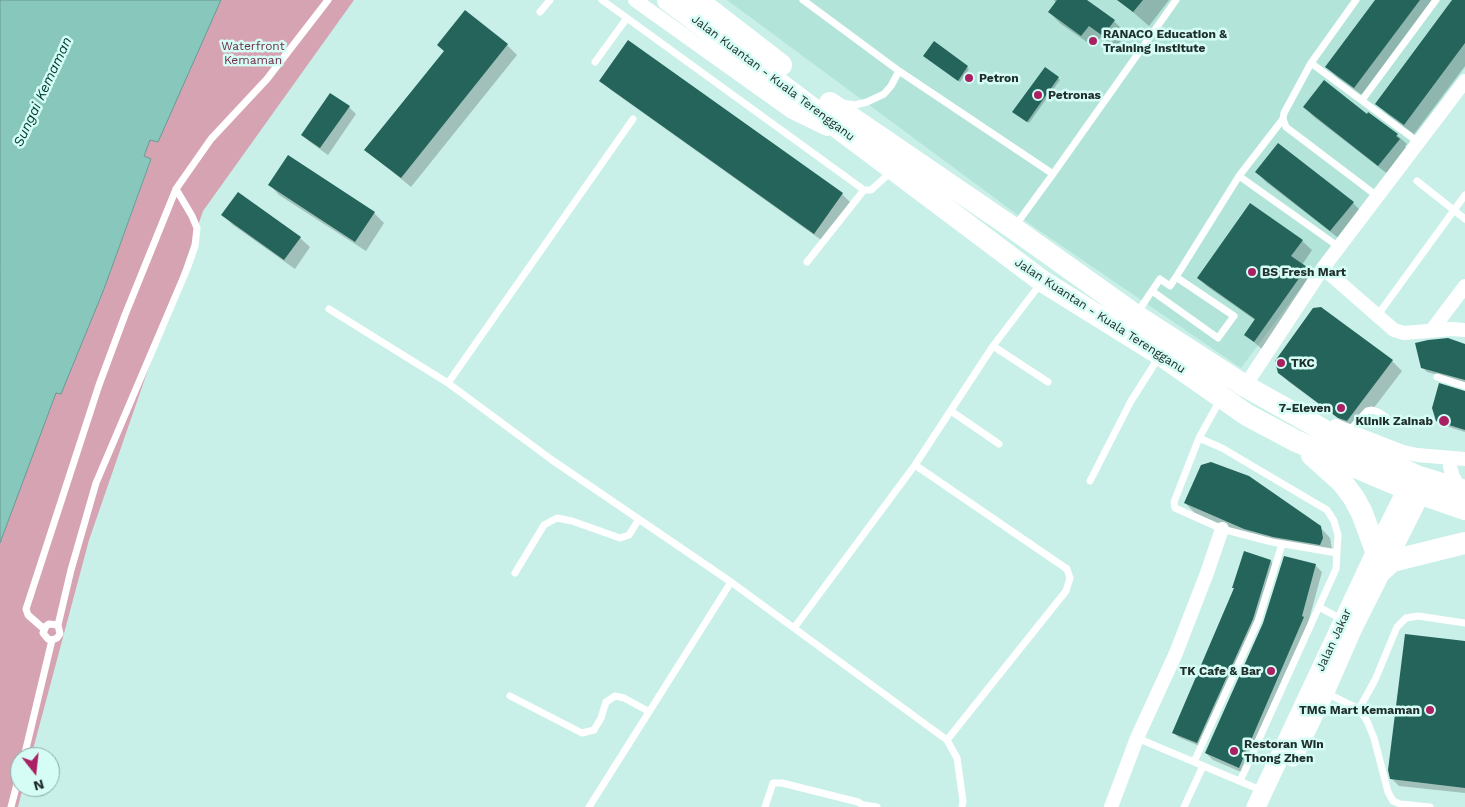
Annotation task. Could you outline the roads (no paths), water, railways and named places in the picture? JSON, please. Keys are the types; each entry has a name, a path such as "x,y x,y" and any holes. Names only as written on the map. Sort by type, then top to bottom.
{"highway":[{"name":"Jalan Kuantan - Kuala Terengganu","path":"668,0 1042,281 1161,355 1247,415 1296,441 1418,484 1464,496"},
{"name":"Jalan Kuantan - Kuala Terengganu","path":"697,0 827,100 1014,228 1135,314 1346,436 1418,484"},
{"path":"1296,441 1342,482 1362,513 1379,561 1392,561 1465,543"}],"main road":[{"name":"Jalan Jakar","path":"1265,800 1344,620 1379,561 1418,484"},
{"name":"Jalan Jakar","path":"1265,800 1325,692 1379,561"}],"street":[{"path":"635,0 792,112 868,149"},
{"path":"1248,381 1323,268 1465,82"},
{"path":"1042,281 1059,260"},
{"path":"1323,268 1394,330 1404,333 1452,329 1465,330"},
{"path":"1432,330 1465,286"},
{"path":"1346,436 1403,452 1465,459"},
{"path":"1418,484 1432,456"},
{"path":"1451,458 1450,467 1453,477 1464,496"},
{"path":"1111,807 1137,738 1176,653 1208,573 1222,530"}],"lane":[{"path":"176,189 197,228 195,246 96,484 71,570 58,625 60,634 57,638 48,639 45,637 44,629 28,615 26,609 98,385 176,189 211,139 267,79 328,0"},
{"path":"540,12 550,0"},
{"path":"602,0 864,190 871,190 894,169"},
{"path":"803,0 899,71 1053,174"},
{"path":"1014,228 1176,0"},
{"path":"1135,314 1160,279 1170,286 1239,176 1283,118 1311,63 1356,0"},
{"path":"1362,100 1436,0"},
{"path":"595,62 627,18"},
{"path":"1311,63 1418,142"},
{"path":"827,100 855,104 867,102 884,94 899,71"},
{"path":"1283,118 1286,127 1377,196"},
{"path":"448,383 633,119"},
{"path":"1239,176 1339,247"},
{"path":"1417,181 1465,219"},
{"path":"807,262 864,190"},
{"path":"1377,317 1465,195"},
{"path":"1152,291 1218,338 1234,315 1176,277"},
{"path":"794,628 915,465 993,346 1042,281"},
{"path":"329,309 448,383 552,460 731,582 947,740 958,758 962,807"},
{"path":"993,346 1048,382"},
{"path":"1090,481 1131,401 1161,355"},
{"path":"1437,377 1465,386"},
{"path":"1221,397 1199,438 1174,505 1175,508 1222,530 1282,544 1337,553"},
{"path":"951,410 999,444"},
{"path":"1346,436 1367,412 1372,410 1386,418"},
{"path":"1199,438 1222,448 1327,510 1334,520 1338,535 1336,569 1240,781"},
{"path":"915,465 1067,569 1070,578 1066,591 947,740"},
{"path":"515,573 544,524 557,518 572,521 620,538 629,535 639,519"},
{"path":"1194,762 1258,621 1282,544"},
{"path":"589,807 731,582"},
{"path":"1319,607 1344,620"},
{"path":"1359,709 1375,680 1397,627 1406,618 1418,616 1465,623"},
{"path":"44,629 49,624 58,625"},
{"path":"26,747 52,640"},
{"path":"1325,692 1359,709 1367,721 1374,738 1385,783 1393,801 1400,804 1430,807"},
{"path":"510,696 582,733 594,730 601,718 606,702 615,696 624,698 648,711"},
{"path":"1137,738 1240,781 1265,800"},
{"path":"1184,807 1203,766"},
{"path":"765,807 773,783 782,783 865,806 877,807"}],"water":[{"name":"Sungai Kemaman","path":"0,0 221,0 158,142 150,140 144,156 151,159 104,289 61,394 56,393 0,543"}],"place":[{"name":"RANACO Education & Training Institute","path":"1093,41"},
{"name":"Petron","path":"969,78"},
{"name":"Petronas","path":"1038,95"},
{"name":"BS Fresh Mart","path":"1252,272"},
{"name":"TKC","path":"1281,363"},
{"name":"7-Eleven","path":"1341,408"},
{"name":"Klinik Zainab","path":"1444,421"},
{"name":"TK Cafe & Bar","path":"1271,671"},
{"name":"TMG Mart Kemaman","path":"1430,710"},
{"name":"Restoran Win Thong Zhen","path":"1234,751"}],"park label":[{"name":"Waterfront Kemaman","path":"253,53"}]}
